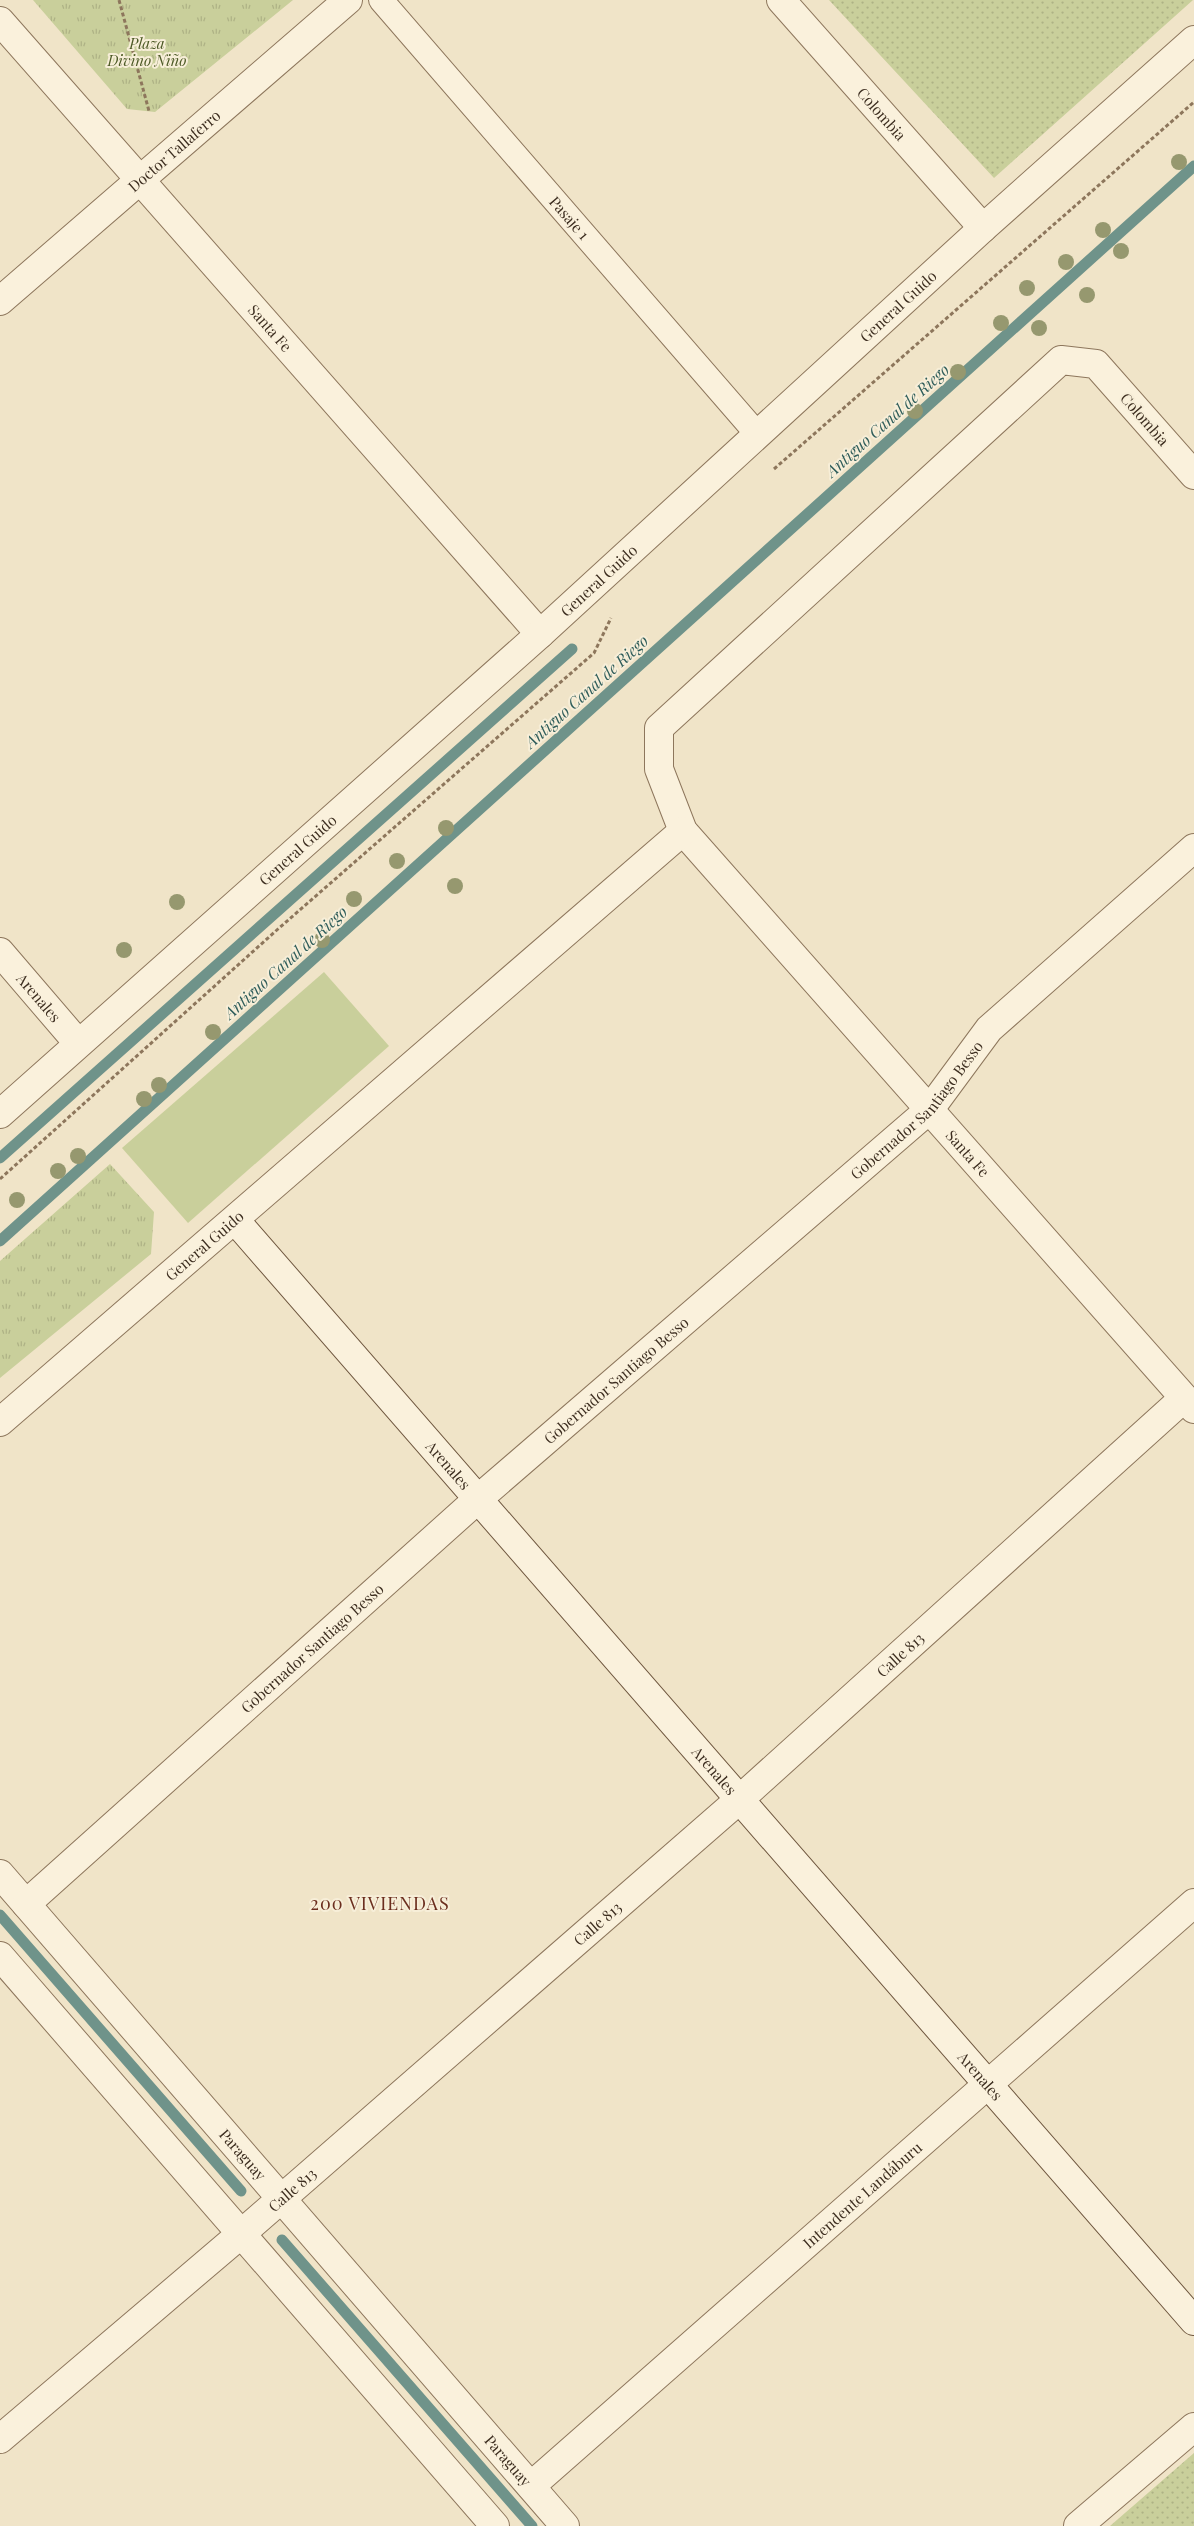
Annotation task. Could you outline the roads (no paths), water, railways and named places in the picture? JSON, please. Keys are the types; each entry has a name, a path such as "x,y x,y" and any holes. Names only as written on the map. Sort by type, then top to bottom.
{"street":[{"name":"Doctor Tallaferro","path":"0,301 348,0"},
{"name":"Colombia","path":"782,0 983,228"},
{"name":"Santa Fe","path":"0,22 540,634"},
{"name":"General Guido","path":"0,1114 540,634 983,228 1194,40"},
{"name":"Colombia","path":"683,831 659,769 659,728 1062,360 1096,364 1194,475"},
{"name":"Santa Fe","path":"683,831 1189,1403"},
{"name":"General Guido","path":"0,1422 683,831"},
{"name":"Gobernador Santiago Besso","path":"26,1904 478,1499 930,1109 989,1029 1194,848"},
{"name":"Arenales","path":"0,952 78,1043"},
{"name":"Arenales","path":"235,1220 1194,2322"},
{"name":"Calle 813","path":"0,2439 241,2234 740,1799 1189,1403"},
{"name":"Paraguay","path":"0,1874 565,2526"},
{"name":"Intendente Landáburu","path":"531,2486 1194,1903"},
{"path":"0,1956 241,2234 482,2521"},
{"path":"1078,2526 1194,2427"}],"lane":[{"name":"Pasaje 1","path":"381,0 758,435"}],"waterway":[{"name":"Antiguo Canal de Riego","path":"0,1241 1194,166"},
{"path":"0,1158 572,649"},
{"path":"0,1915 241,2191"},
{"path":"282,2240 532,2526"}],"district":[{"name":"200 VIVIENDAS","path":"380,1903"}],"park label":[{"name":"Plaza Divino Niño","path":"147,52"}]}
